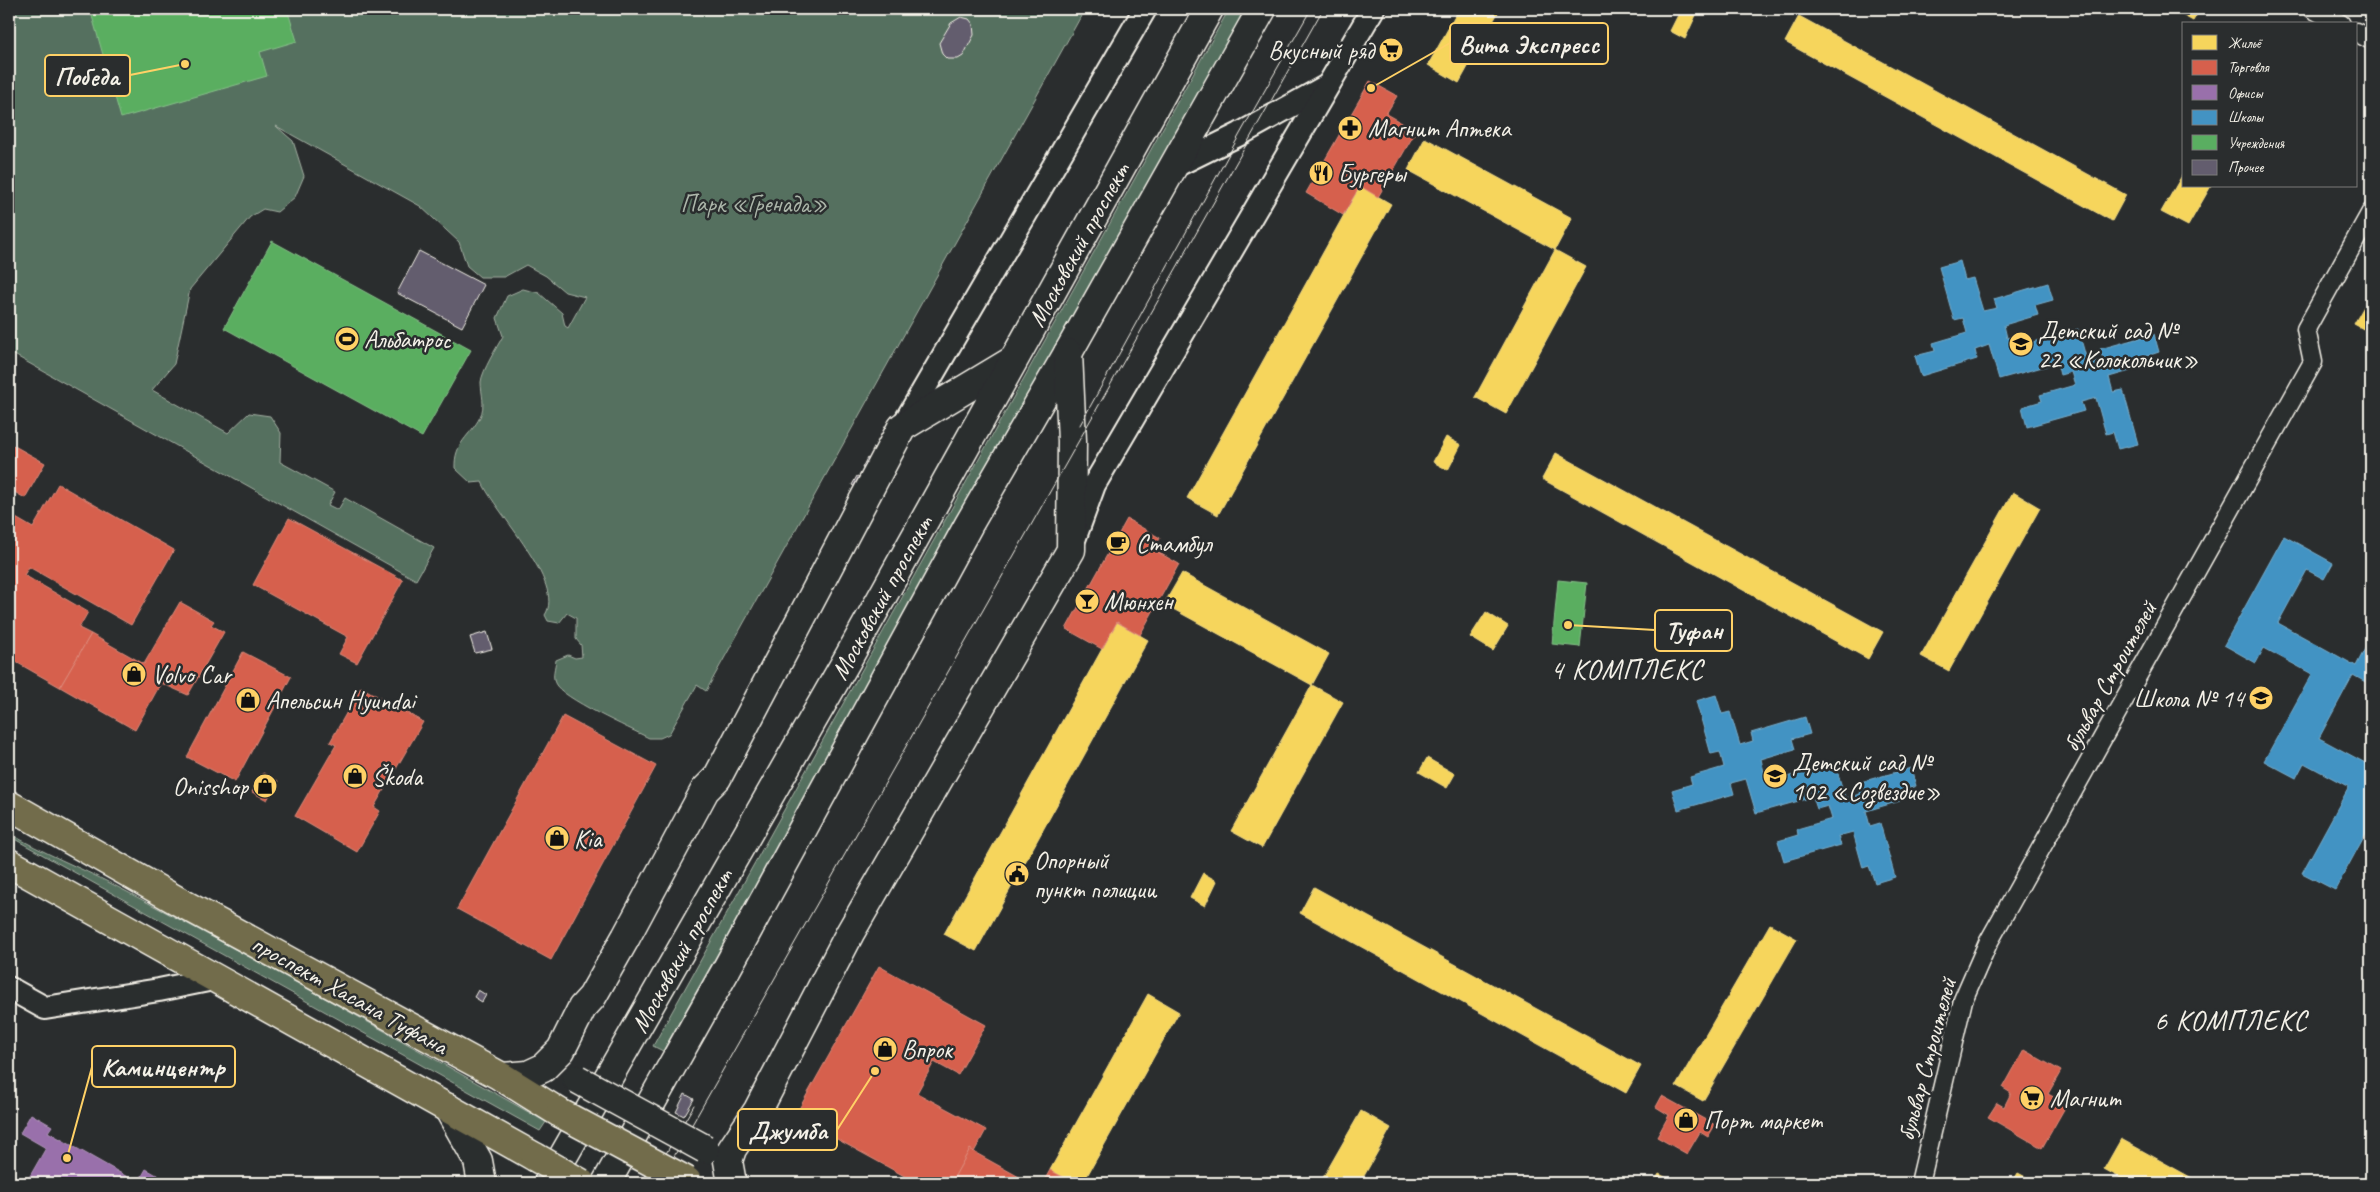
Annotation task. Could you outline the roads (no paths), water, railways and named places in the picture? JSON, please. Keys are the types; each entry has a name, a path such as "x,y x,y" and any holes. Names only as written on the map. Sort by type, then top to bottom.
{"main road":[{"name":"Московский проспект","path":"548,1183 847,660 1210,9"},
{"name":"Московский проспект","path":"606,1183 726,970 969,524 1262,9"},
{"path":"732,1183 728,1161 732,1149 758,1110 850,933 1071,550 1072,440 1068,353"},
{"path":"502,1077 528,1075 543,1068 561,1050 582,1008 592,997 626,937 705,790 717,778 902,427 1013,360"},
{"name":"проспект Хасана Туфана","path":"9,805 178,901 502,1077 560,1113 689,1182"},
{"name":"проспект Хасана Туфана","path":"9,863 218,978 582,1183"},
{"path":"561,1050 564,1063 569,1072 578,1079 704,1149 720,1153 732,1149"},
{"path":"448,1108 478,1160 482,1183"}],"street":[{"path":"902,427 1145,9"},
{"path":"1071,550 1094,485 1374,9"},
{"path":"2312,9 2337,22"},
{"path":"2358,33 2371,40"},
{"path":"1170,168 1328,86"},
{"name":"бульвар Строителей","path":"1920,1183 1963,1000 1988,943 2313,362 2306,329 2371,212"},
{"path":"9,988 45,1008 159,990 218,978"}],"tram line":[{"path":"1080,425 1311,9"},
{"path":"659,1183 1323,9"},
{"path":"649,1183 694,1105"}],"place":[{"name":"Вкусный ряд","path":"1391,50"},
{"name":"Победа","path":"185,64"},
{"name":"Вита Экспресс","path":"1371,88"},
{"name":"Магнит Аптека","path":"1350,128"},
{"name":"Бургеры","path":"1321,173"},
{"name":"Альбатрос","path":"347,339"},
{"name":"Детский сад № 22 «Колокольчик»","path":"2021,344"},
{"name":"Стамбул","path":"1118,543"},
{"name":"Мюнхен","path":"1087,601"},
{"name":"Туфан","path":"1568,625"},
{"name":"Volvo Car","path":"134,674"},
{"name":"Школа № 14","path":"2261,698"},
{"name":"Апельсин Hyundai","path":"248,700"},
{"name":"Škoda","path":"355,776"},
{"name":"Детский сад № 102 «Созвездие»","path":"1775,776"},
{"name":"Onisshop","path":"265,786"},
{"name":"Kia","path":"557,838"},
{"name":"Опорный пункт полиции","path":"1017,874"},
{"name":"Впрок","path":"885,1049"},
{"name":"Джумба","path":"875,1071"},
{"name":"Магнит","path":"2032,1098"},
{"name":"Порт маркет","path":"1686,1120"},
{"name":"Каминцентр","path":"67,1158"}],"district":[{"name":"4 КОМПЛЕКС","path":"1627,669"},
{"name":"6 КОМПЛЕКС","path":"2231,1020"}],"park label":[{"name":"Парк «Гренада»","path":"754,203"}]}
